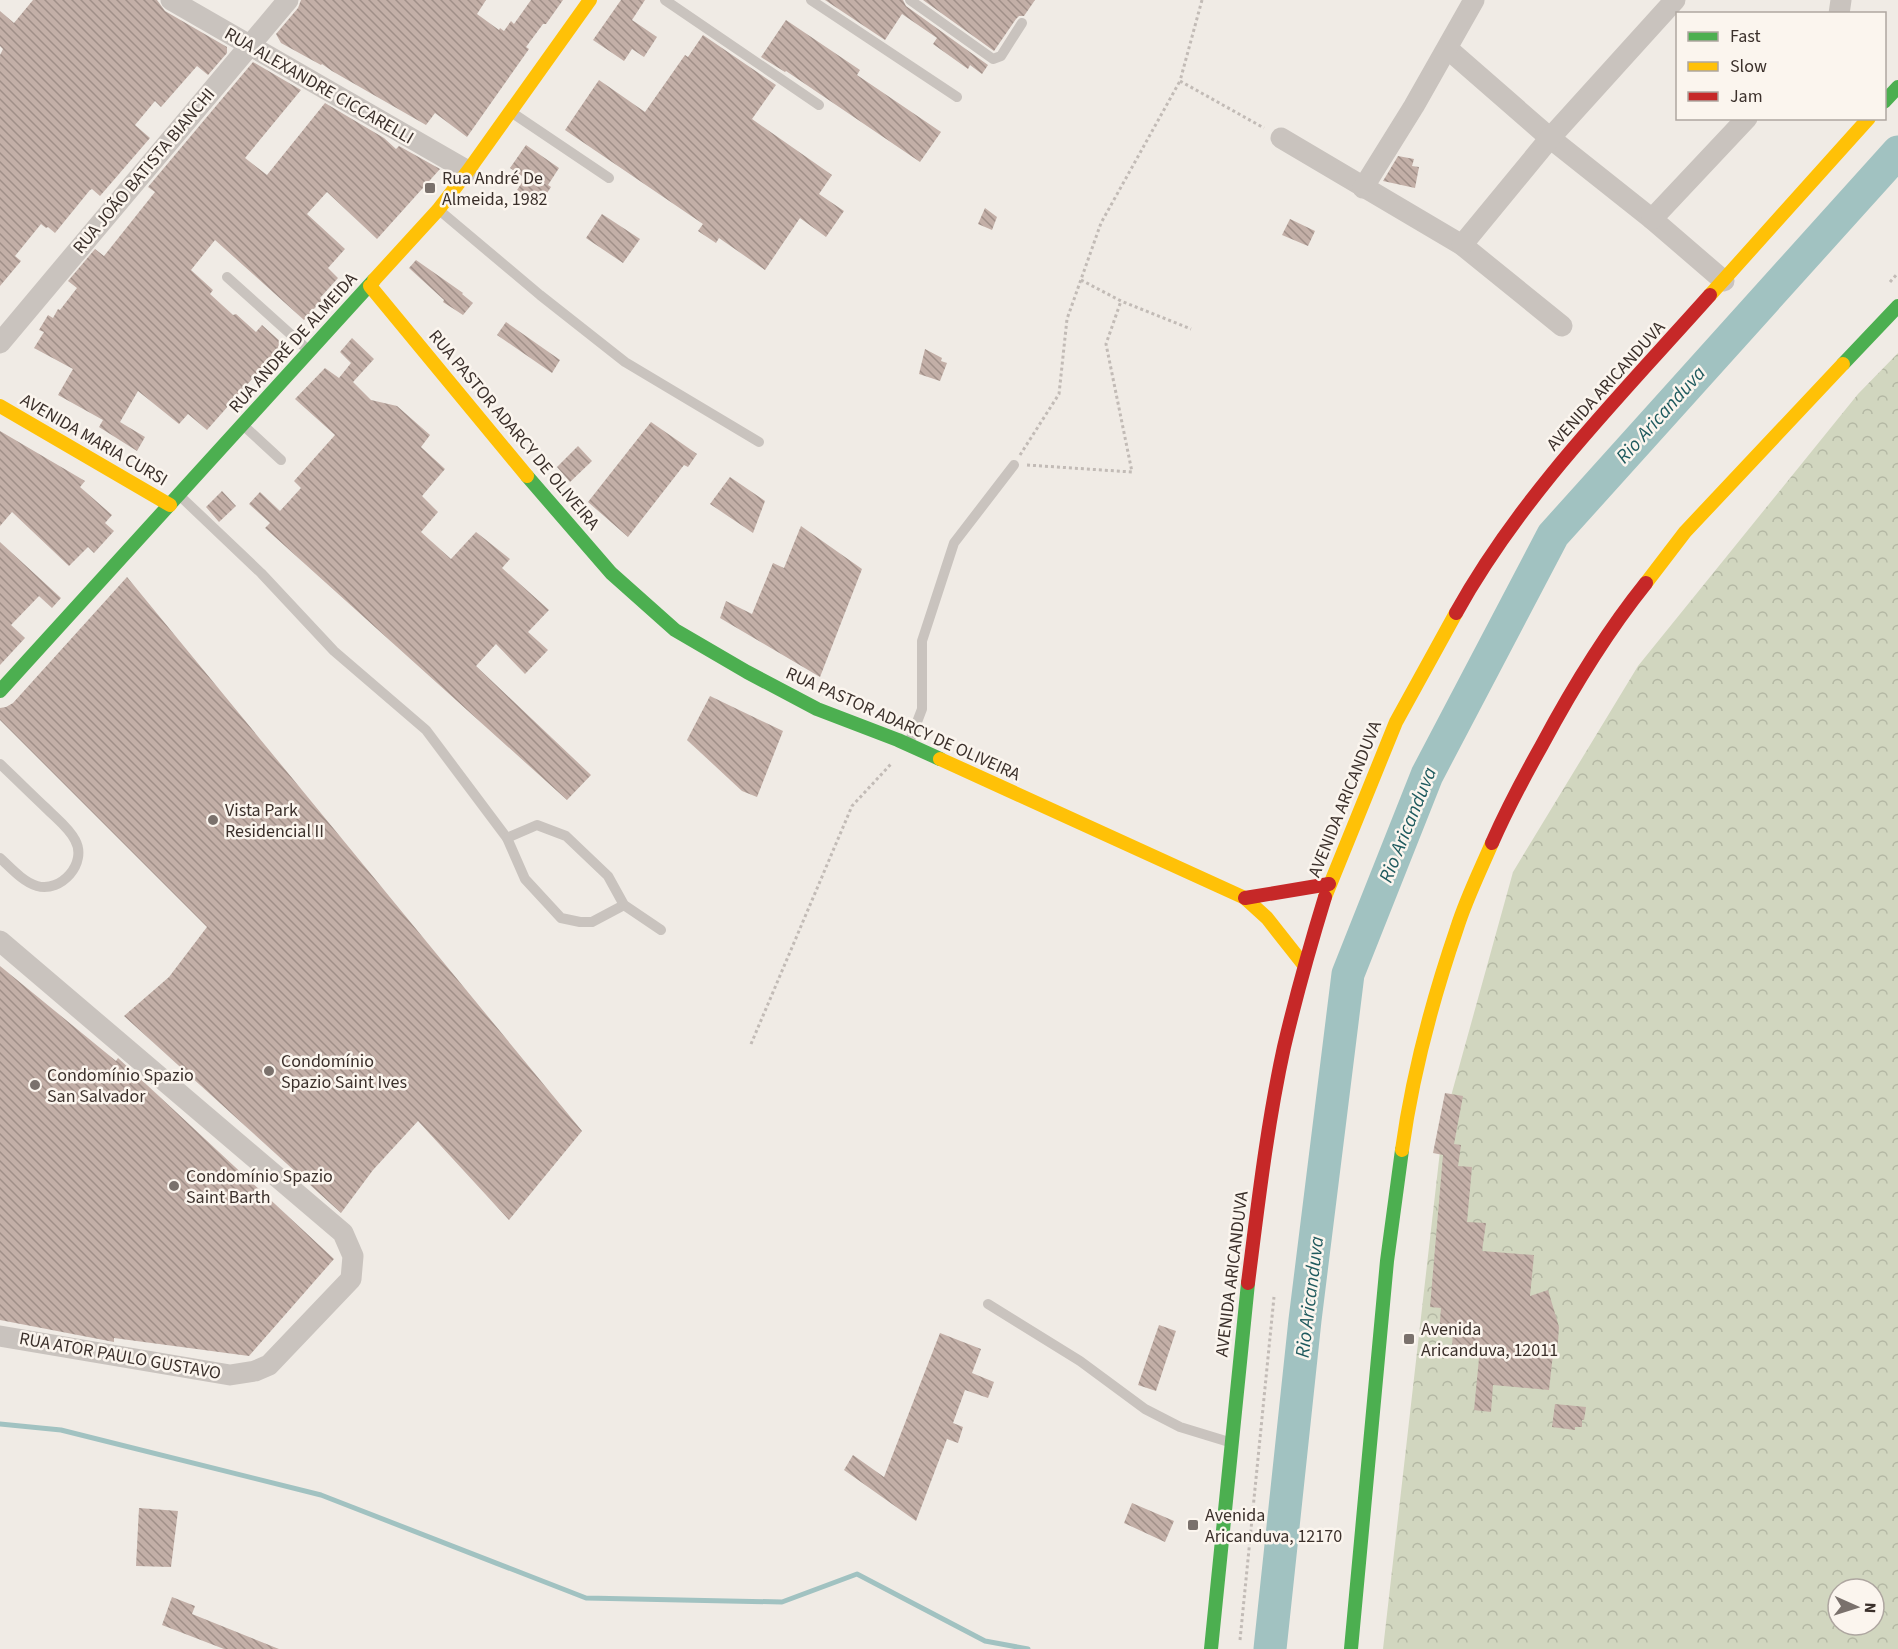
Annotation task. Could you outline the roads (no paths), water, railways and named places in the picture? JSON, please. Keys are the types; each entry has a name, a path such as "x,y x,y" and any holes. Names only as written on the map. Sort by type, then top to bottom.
{"main road":[{"name":"RUA ANDRÉ DE ALMEIDA","path":"0,691 438,210 590,0"},
{"path":"1886,100 1898,87"},
{"name":"AVENIDA ARICANDUVA","path":"1210,1649 1245,1306 1265,1153 1284,1049 1304,965 1329,884 1396,722 1476,577 1549,476 1867,120"},
{"name":"RUA PASTOR ADARCY DE OLIVEIRA","path":"370,286 611,573 675,630 817,709 908,745 1245,898 1267,918 1304,965"},
{"path":"1351,1649 1387,1262 1405,1126 1428,1024 1457,926 1507,808 1576,682 1629,604 1685,532 1898,306"},
{"name":"AVENIDA MARIA CURSI","path":"0,406 175,500"},
{"path":"1245,898 1300,891 1329,884"}],"street":[{"name":"RUA ALEXANDRE CICCARELLI","path":"171,0 468,171"},
{"name":"RUA JOÃO BATISTA BIANCHI","path":"0,343 288,0"},
{"path":"1363,188 1448,49 1474,0"},
{"path":"1462,245 1550,138 1675,0"},
{"path":"1448,49 1550,138 1652,219 1724,281"},
{"path":"1652,219 1745,120"},
{"path":"1281,138 1462,245 1562,326"},
{"name":"RUA ATOR PAULO GUSTAVO","path":"0,941 342,1233 352,1256 351,1280 269,1365 255,1371 230,1375 0,1336"}],"lane":[{"path":"665,0 819,105"},
{"path":"811,0 957,97"},
{"path":"910,0 993,60 1001,56 1022,23"},
{"path":"510,112 609,178"},
{"path":"438,210 625,362 759,442"},
{"path":"227,277 310,352"},
{"path":"243,425 281,460"},
{"path":"908,745 922,709 922,641 954,543 1014,465"},
{"path":"175,500 261,573 334,651 426,730 507,838 525,879 561,918 592,922 624,905"},
{"path":"0,764 68,829 77,842 79,856 71,876 53,886 37,886 23,879 0,858"},
{"path":"507,838 537,825 566,836 608,876 624,905 661,930"},
{"path":"988,1304 1080,1360 1144,1409 1180,1427 1232,1443"}],"waterway":[{"name":"Rio Aricanduva","path":"1270,1649 1305,1320 1348,974 1427,775 1553,535 1898,152"},
{"path":"0,1424 61,1430 321,1495 586,1598 782,1602 857,1574 985,1641 1028,1649"}],"place":[{"name":"Rua André De Almeida, 1982","path":"430,188"},
{"name":"Vista Park Residencial II","path":"213,820"},
{"name":"Condomínio Spazio Saint Ives","path":"269,1071"},
{"name":"Condomínio Spazio San Salvador","path":"35,1085"},
{"name":"Condomínio Spazio Saint Barth","path":"174,1186"},
{"name":"Avenida Aricanduva, 12011","path":"1409,1339"},
{"name":"Avenida Aricanduva, 12170","path":"1193,1525"}]}
